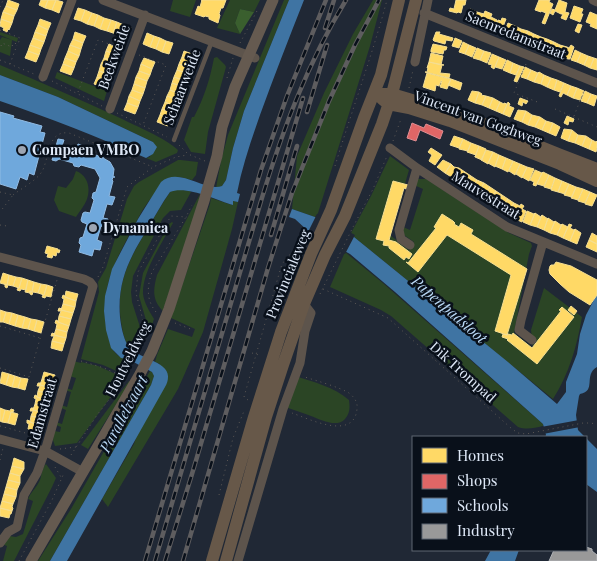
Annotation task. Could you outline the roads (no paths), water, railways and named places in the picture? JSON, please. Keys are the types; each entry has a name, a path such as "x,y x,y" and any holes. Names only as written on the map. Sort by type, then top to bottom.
{"main road":[{"name":"Provincialeweg","path":"212,561 254,417 307,252 331,210 381,75 399,0"},
{"name":"Provincialeweg","path":"226,561 266,417 283,365 308,308 326,255 349,221 390,99 416,0"},
{"name":"Vincent van Goghweg","path":"373,94 459,114 597,169"},
{"name":"Vincent van Goghweg","path":"405,102 560,164 597,181"}],"street":[{"path":"43,77 72,0"},
{"path":"103,0 252,56"},
{"name":"Houtveldweg","path":"31,561 152,351 169,309 199,201 211,178 217,156 273,0"},
{"name":"Houtveldweg","path":"252,56 280,0"},
{"path":"415,62 428,0"},
{"path":"593,0 597,2"},
{"name":"Saenredamstraat","path":"424,13 593,81"},
{"name":"Beekweide","path":"110,110 145,15"},
{"name":"Mauvestraat","path":"390,148 507,227 597,264"},
{"path":"410,245 401,239 399,230 417,168"},
{"path":"532,340 519,330 543,242"},
{"name":"Edamstraat","path":"0,257 84,279 92,284 38,473 24,495 17,527 8,532 0,543"},
{"name":"Provincialeweg","path":"238,561 283,409 300,363 308,308"},
{"path":"2,440 45,451 83,472"}],"lane":[{"name":"Schaarweide","path":"174,140 212,41"}],"water":[{"path":"289,0 304,0 250,144 237,193 240,194 238,202 233,201 233,205 184,190 170,192 130,259 121,292 120,317 122,328 128,346 132,350 158,363 167,372 166,386 67,561 50,561 151,385 154,376 152,372 128,359 121,358 111,348 106,330 104,311 105,296 112,269 138,219 161,182 168,178 176,177 215,187 222,186 226,180 244,111"},
{"path":"0,75 58,97 153,142 157,147 153,154 146,158 74,128 0,101"},
{"path":"292,209 315,217 354,237 557,404 566,392 566,382 577,354 580,334 586,315 597,294 597,367 591,374 588,390 579,396 576,415 578,430 584,436 546,436 543,424 395,292 350,254 308,231 295,219 289,217"},
{"path":"587,439 597,449 597,492 587,485"},
{"path":"490,551 519,551 515,561 485,561"}],"railway":[{"path":"145,561 261,170 287,96 326,0"},
{"path":"325,28 334,0"},
{"path":"155,561 278,148 319,48 346,0"},
{"path":"183,561 268,268 292,193 329,101 355,45 379,0"},
{"path":"307,112 327,45"},
{"path":"165,561 303,98"},
{"path":"271,235 297,146"}],"place":[{"name":"Compaen VMBO","path":"22,150"},
{"name":"Dynamica","path":"93,228"}],"water label":[{"name":"Papenpadsloot","path":"449,310"},
{"name":"Parallelvaart","path":"124,414"}]}
